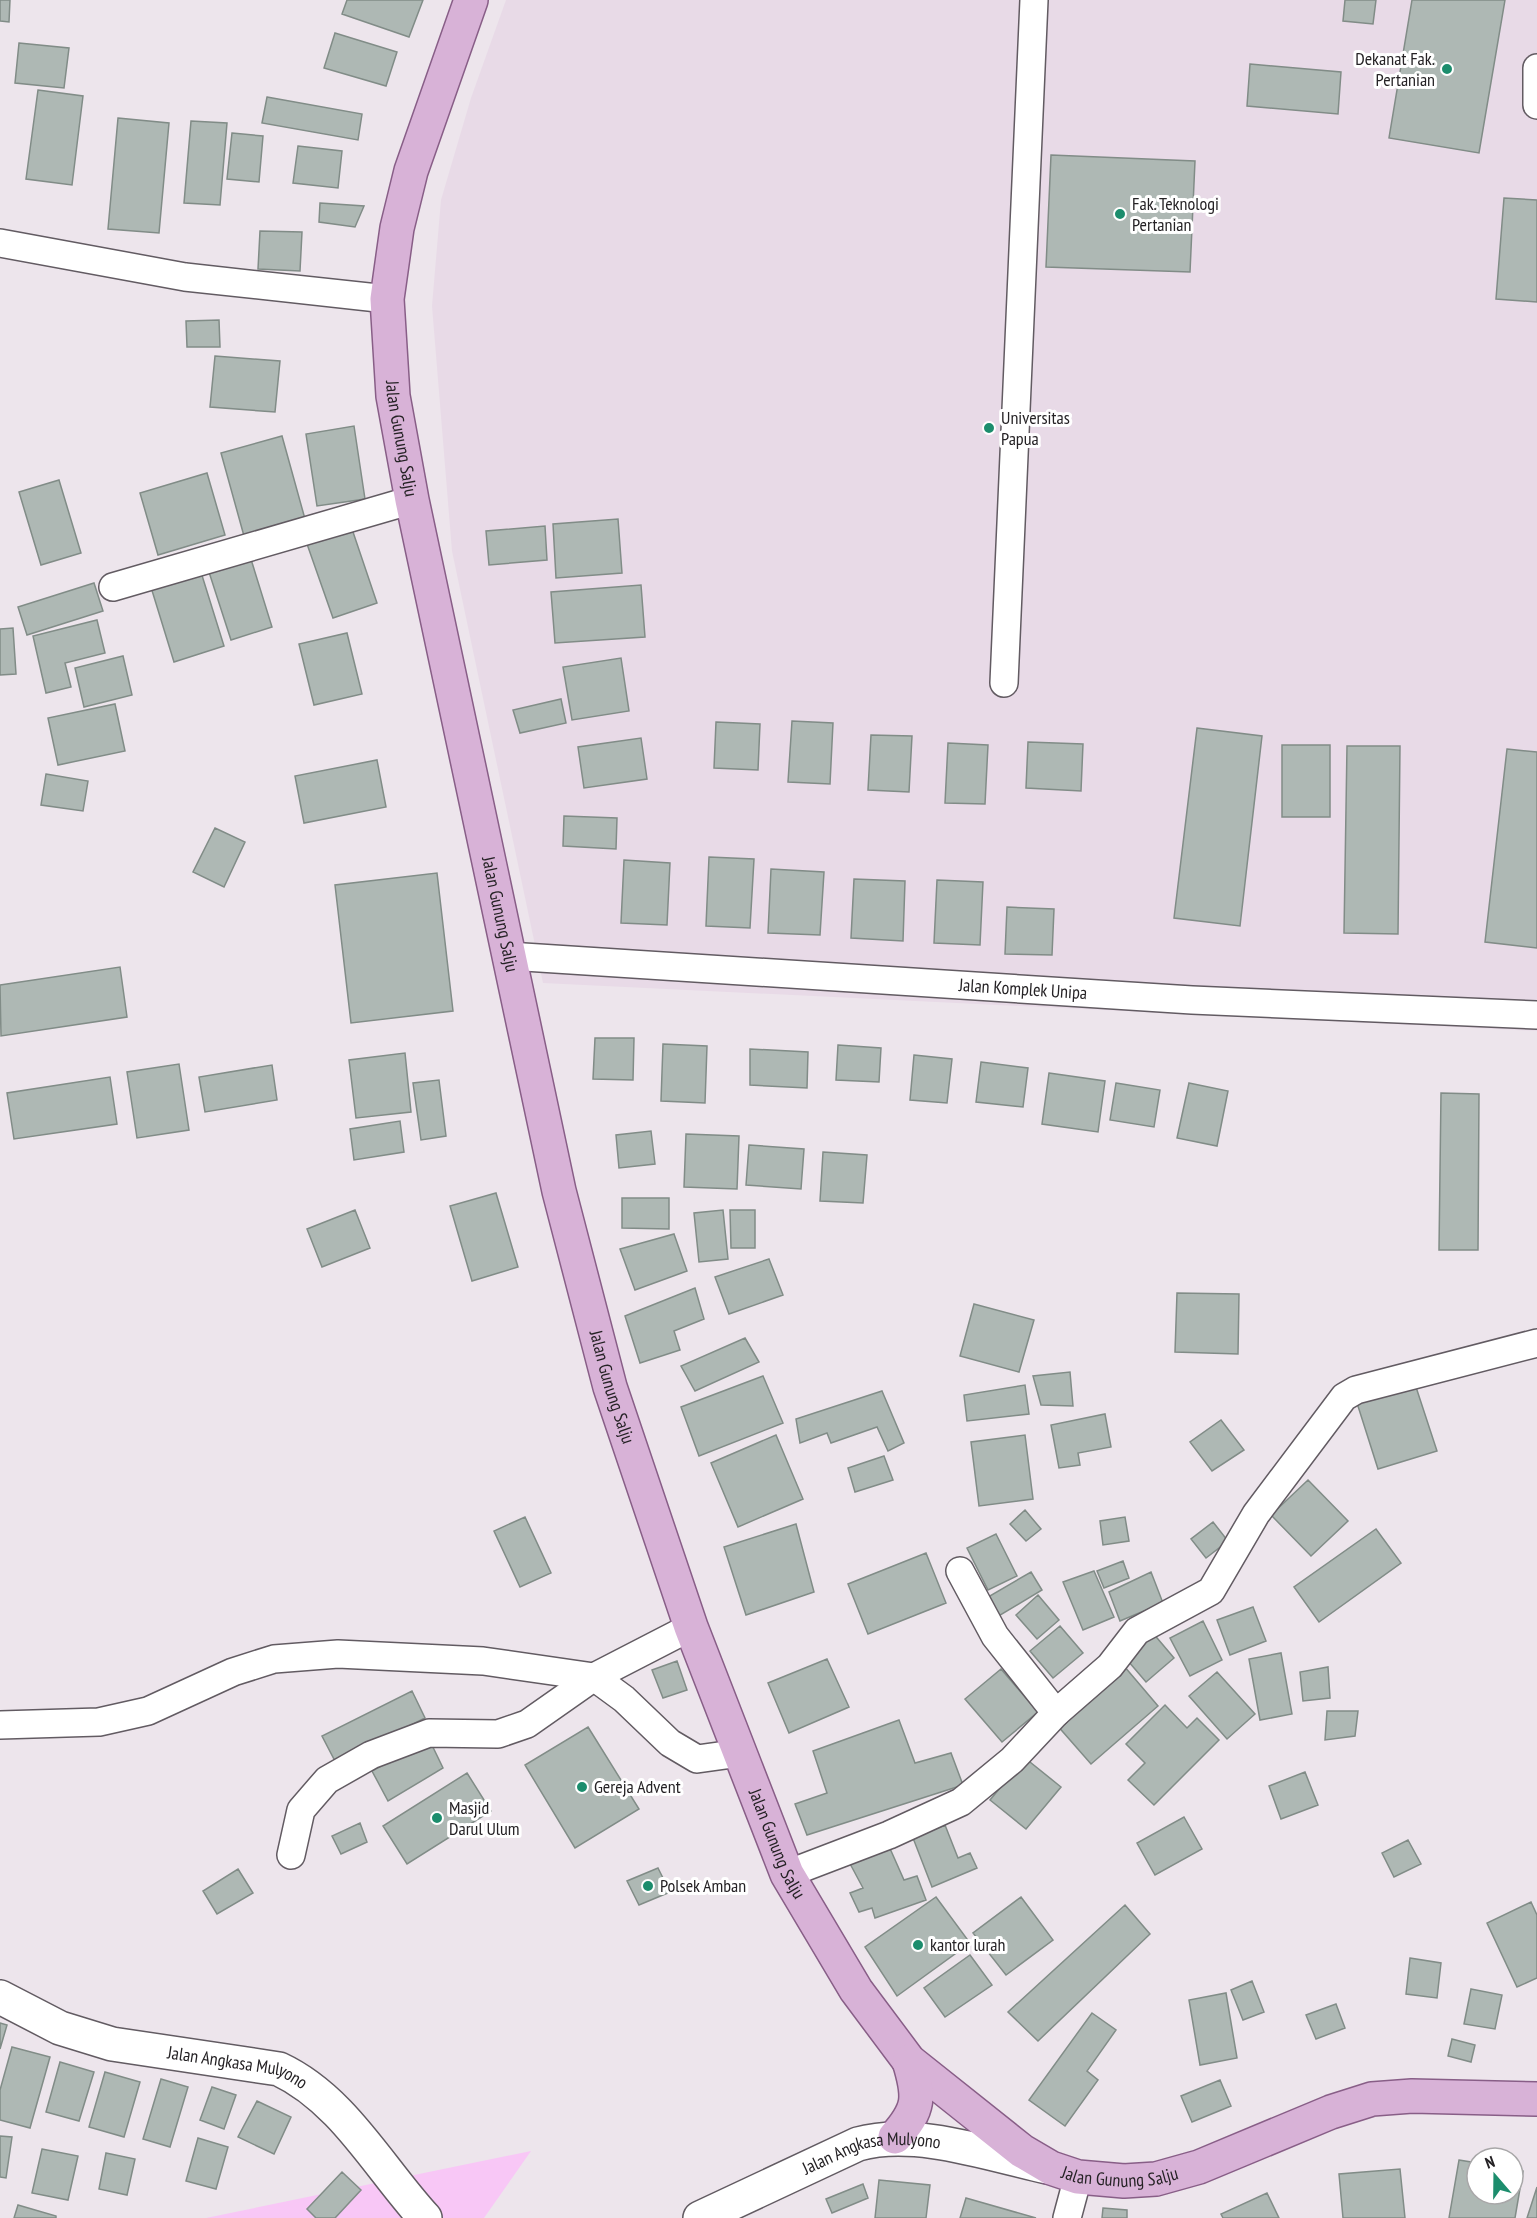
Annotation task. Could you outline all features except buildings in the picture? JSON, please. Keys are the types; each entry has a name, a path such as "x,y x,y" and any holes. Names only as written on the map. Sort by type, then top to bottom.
{"main road":[{"name":"Jalan Gunung Salju","path":"471,0 411,171 396,228 387,299 393,396 412,500 559,1191 610,1387 691,1627 787,1874 856,1990 909,2061 991,2128 1064,2173 1124,2181 1156,2179 1199,2167 1331,2112 1372,2099 1412,2096 1537,2099"},
{"name":"Jalan Angkasa Mulyono","path":"0,1997 60,2028 112,2043 279,2069 304,2080 329,2102 425,2218"},
{"path":"895,2137 908,2123 917,2102 917,2092 909,2061"},
{"name":"Jalan Angkasa Mulyono","path":"700,2218 858,2144 895,2137 969,2150 1064,2173"}],"street":[{"path":"1004,683 1034,0"},
{"path":"1537,68 1537,105"},
{"path":"0,243 185,277 387,299"},
{"path":"113,587 412,500"},
{"name":"Jalan Komplek Unipa","path":"508,956 1192,1000 1537,1015"},
{"path":"787,1874 889,1835 961,1802 1012,1760 1056,1713 1110,1666 1137,1631 1211,1591 1256,1514 1344,1397 1356,1390 1537,1343"},
{"path":"960,1571 995,1635 1056,1713"},
{"path":"291,1855 301,1810 327,1780 371,1755 429,1733 498,1734 527,1724 594,1677 691,1627"},
{"path":"0,1725 99,1722 148,1711 233,1672 274,1659 338,1654 483,1661 594,1677 631,1705 670,1743 697,1759 740,1753"},
{"path":"1064,2173 1067,2218"}],"shaded area":[{"name":"Universitas Papua","path":"506,0 1537,0 1537,1031 543,983 452,551 432,306 441,200 471,98"},
{"path":"531,2151 484,2218 206,2218"}],"place":[{"name":"Dekanat Fak. Pertanian","path":"1447,69"},
{"name":"Fak. Teknologi Pertanian","path":"1120,214"},
{"name":"Universitas Papua","path":"989,428"},
{"name":"Gereja Advent","path":"582,1787"},
{"name":"Masjid Darul Ulum","path":"437,1818"},
{"name":"Polsek Amban","path":"648,1886"},
{"name":"kantor lurah","path":"918,1945"}]}
